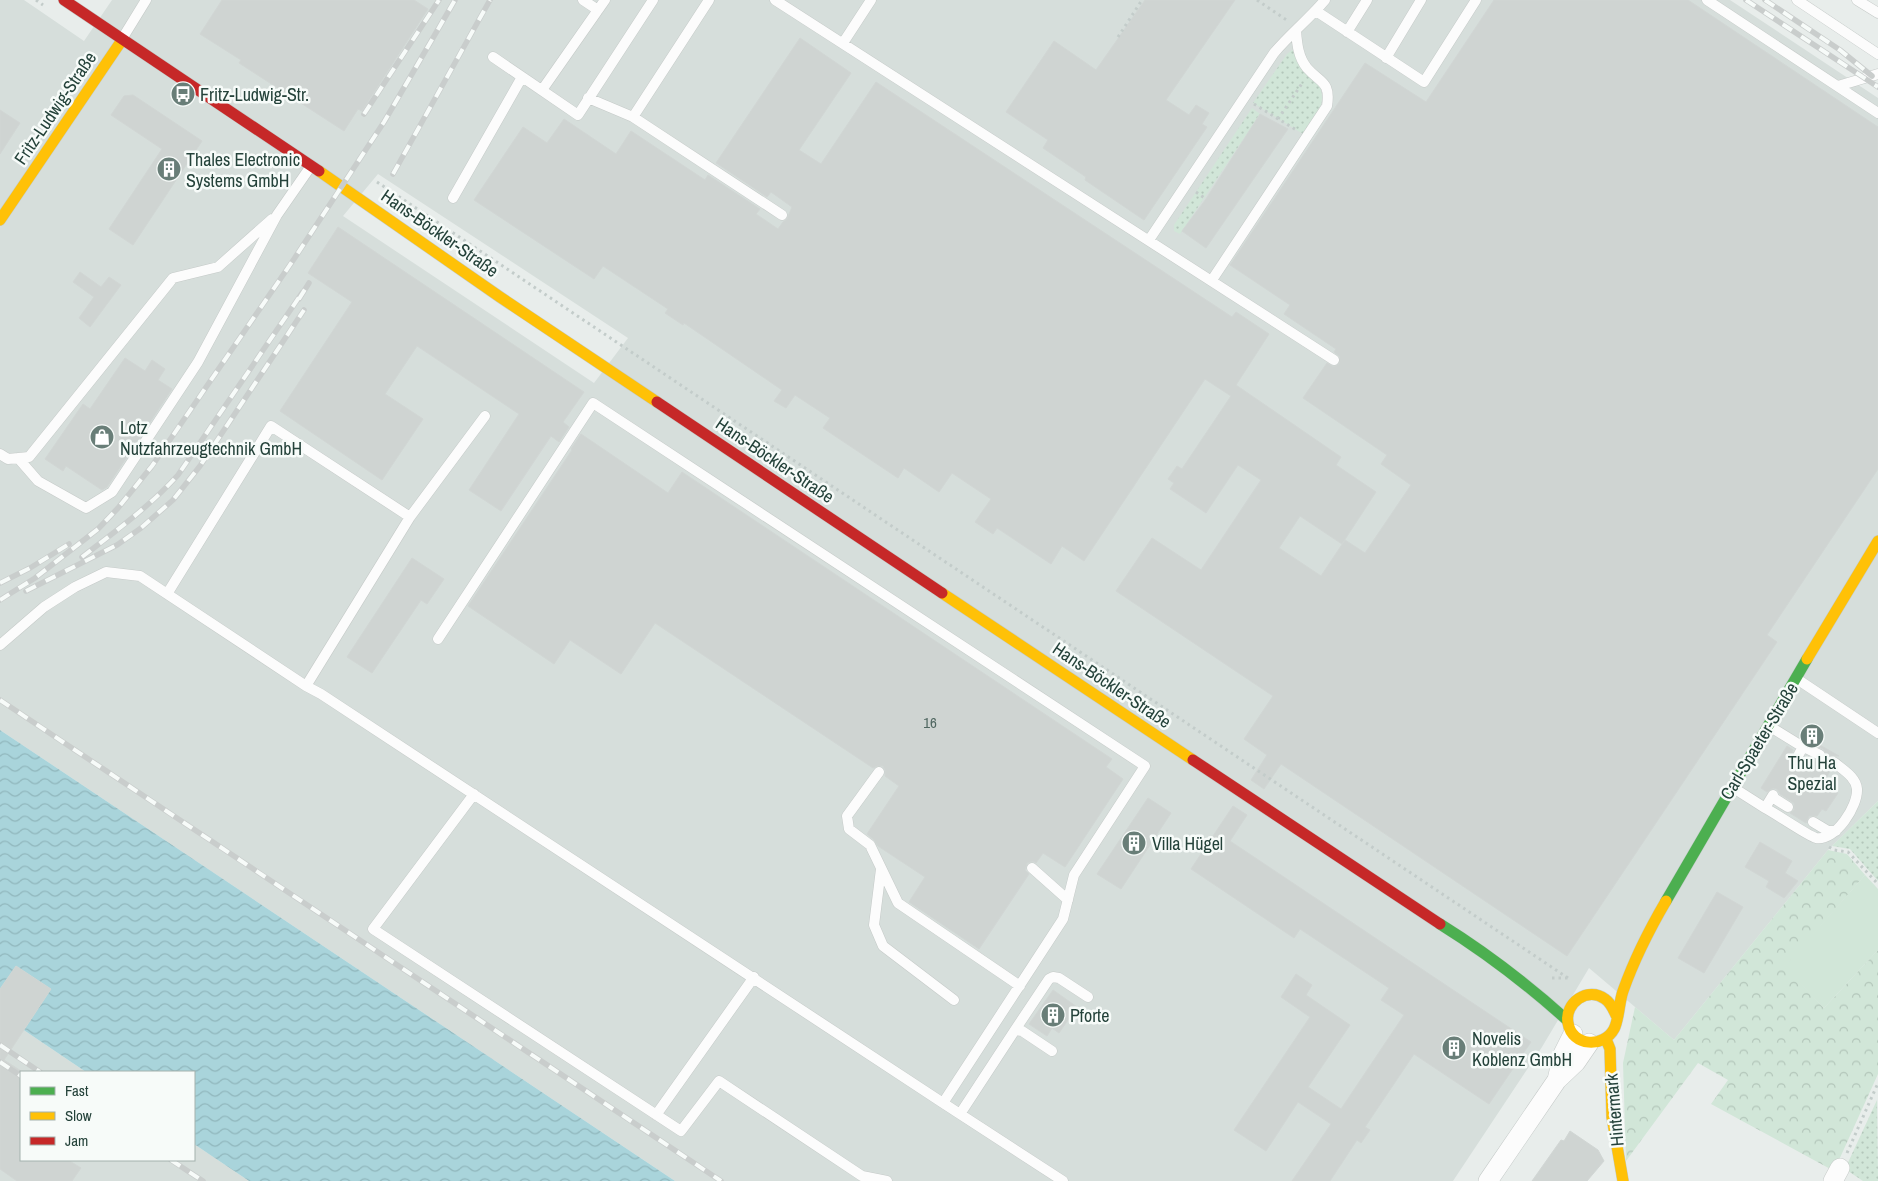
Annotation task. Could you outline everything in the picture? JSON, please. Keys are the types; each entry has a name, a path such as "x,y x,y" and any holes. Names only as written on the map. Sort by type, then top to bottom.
{"main road":[{"name":"Hans-Böckler-Straße","path":"64,0 312,165 516,308 1376,883 1471,943 1535,991 1584,1034"},
{"name":"Fritz-Ludwig-Straße","path":"0,220 122,40"},
{"name":"Carl-Spaeter-Straße","path":"1581,997 1573,1003 1569,1010 1584,1034 1615,1028 1616,1015 1624,988 1643,942 1731,787 1878,541"},
{"name":"Carl-Spaeter-Straße","path":"1619,968 1643,942"},
{"name":"Hans-Böckler-Straße","path":"1471,943 1544,979"},
{"path":"1598,995 1605,984"},
{"path":"1568,991 1581,997 1589,994 1598,995 1610,1002 1616,1015"},
{"name":"Hintermark","path":"1584,1034 1610,1049 1612,1118 1623,1181"}],"street":[{"name":"Carl-Spaeter-Straße","path":"1489,1180 1557,1080 1563,1054 1584,1034"}],"lane":[{"path":"122,40 146,0"},
{"path":"583,0 598,10"},
{"path":"542,90 605,0"},
{"path":"493,57 578,114 653,0"},
{"path":"633,117 709,0"},
{"path":"775,0 1334,360"},
{"path":"842,43 871,0"},
{"path":"1148,240 1274,53 1325,0"},
{"path":"1347,32 1367,0"},
{"path":"1386,58 1421,0"},
{"path":"1316,11 1424,82 1476,0"},
{"path":"1707,0 1878,113"},
{"path":"1797,0 1878,54"},
{"path":"1857,0 1878,13"},
{"path":"1870,0 1878,7"},
{"path":"1212,280 1327,106 1328,100 1325,83 1306,67 1299,54 1297,29"},
{"path":"1838,86 1878,74"},
{"path":"453,198 522,77"},
{"path":"588,98 633,117 782,215"},
{"path":"18,458 38,481 86,508 112,492 198,362 277,215 312,165"},
{"path":"0,454 8,459 29,457 173,278 218,267 277,215"},
{"path":"438,639 593,403 1145,766 1074,875 1063,919 943,1103"},
{"path":"306,686 410,518 485,416"},
{"path":"167,594 271,426 410,518"},
{"path":"0,645 44,607 75,587 106,572 140,576 1063,1181"},
{"path":"1796,679 1878,733"},
{"path":"1769,726 1801,750 1820,755"},
{"path":"1731,787 1815,838 1826,837 1836,831 1842,824 1856,800 1857,787 1851,776 1835,763"},
{"path":"879,772 847,816 849,828 870,846 898,903 1020,986"},
{"path":"474,794 373,929 681,1131 719,1081 862,1176 887,1181"},
{"path":"1765,808 1773,796 1788,807"},
{"path":"1813,822 1828,831 1836,831"},
{"path":"881,868 874,925 883,946 954,1000"},
{"path":"1032,868 1068,900"},
{"path":"960,1114 1049,979 1053,976 1059,978 1088,997"},
{"path":"656,1115 754,978"},
{"path":"1016,1030 1022,1031 1052,1051"}],"path":[{"path":"1118,37 1142,0"},
{"path":"1257,0 1297,29"},
{"path":"1278,119 1310,70"},
{"path":"1244,97 1307,137"},
{"path":"371,178 1568,978 1544,979"},
{"path":"1815,838 1834,850 1848,852 1878,884"},
{"path":"1837,1175 1878,1083"}],"shaded area":[{"name":"Novelis Koblenz GmbH","path":"0,0 24,0 84,41 112,0 1730,0 1878,98 1878,801 1828,850 1674,1040 1589,968 1542,1047 1453,1181 675,1181 0,730","holes":["378,174 628,338 594,383 343,216"]},
{"path":"0,1014 85,1071 20,1071 20,1161 195,1161 195,1145 249,1181 0,1181"}],"green space":[{"path":"1292,50 1302,60 1321,89 1321,104 1303,134 1253,103 1287,54"},
{"path":"1252,108 1260,114 1180,234 1174,231 1174,225"},
{"path":"1878,801 1878,881 1850,849 1832,846"},
{"path":"1828,850 1847,854 1865,875 1785,967 1824,1008 1878,950 1878,1074 1834,1171 1711,1104 1728,1080 1698,1063 1626,1161 1623,1063 1635,1007 1674,1040"},
{"path":"1865,875 1878,889 1878,950 1824,1008 1784,967"},
{"path":"1877,1100 1878,1181 1863,1181 1845,1169"}],"water":[{"path":"0,730 675,1181 249,1181 195,1145 195,1071 85,1071 0,1014"}],"building":[{"path":"222,0 414,0 428,9 362,111 358,109 344,131 239,63 241,60 200,34"},
{"path":"1145,0 1235,0 1166,100 1189,115 1196,105 1209,113 1202,124 1207,127 1144,220 1085,180 1086,177 1043,148 1048,140 1006,112 1054,41 1096,70"},
{"path":"1494,0 1688,0 1878,127 1878,469 1767,635 1777,642 1567,956 1281,764 1264,789 1251,780 1267,755 1244,739 1273,696 1116,591 1152,538 1201,570 1261,480 1238,465 1206,513 1170,489 1174,483 1168,479 1177,466 1182,469 1231,396 1205,379 1084,561 1062,546 1051,564 997,528 993,534 975,522 991,499 952,473 939,492 904,468 898,478 823,428 830,418 795,395 786,408 774,401 782,390 684,323 683,325 665,313 668,309 603,266 594,279 474,200 523,127 547,143 564,119 616,154 631,131 705,180 708,175 760,209 756,214 778,229 787,219 792,207 771,192 767,197 716,163 800,38 851,73 799,150 821,164 876,82 1232,317 1236,312 1269,334 1236,385 1341,457 1336,465 1376,492 1342,544 1300,516 1279,548 1321,576 1345,540 1365,553 1411,485 1381,464 1387,455 1303,398 1327,363 1334,367 1339,364 1340,357 1334,352 1336,349 1284,314 1290,305 1230,265 1365,63 1426,102"},
{"name":"Thales Electronic Systems GmbH","path":"133,95 202,141 133,245 109,229 162,149 111,115 124,96"},
{"path":"0,110 20,123 0,154"},
{"path":"1260,114 1288,129 1206,248 1182,231 1206,199"},
{"path":"338,227 584,392 563,422 569,427 559,442 551,436 501,511 469,490 519,414 417,346 385,394 423,419 382,480 280,411 352,302 308,273"},
{"path":"80,272 101,287 109,277 121,285 90,327 79,318 94,297 73,282"},
{"path":"125,358 145,371 152,360 165,369 158,380 172,389 107,487 102,490 66,466 63,471 45,459 83,404 90,409"},
{"path":"581,434 668,493 682,472 1112,759 1106,767 1123,779 1065,867 1043,853 1036,863 1033,861 1027,863 1025,870 1029,874 979,949 909,902 925,877 878,846 867,834 899,786 885,776 883,766 873,768 655,623 621,674 570,640 554,664 468,606"},
{"path":"412,558 444,579 427,604 421,600 372,673 347,657"},
{"path":"1809,726 1823,735 1818,744 1839,756 1833,756 1829,759 1828,765 1831,769 1823,784 1838,793 1826,811 1822,809 1817,816 1809,816 1806,823 1790,813 1794,810 1794,803 1780,794 1777,789 1773,788 1767,792 1761,788 1787,746 1793,750 1792,755 1796,760 1802,760 1806,756 1820,762 1826,758 1827,754 1823,749 1801,738"},
{"name":"Villa Hügel","path":"1148,798 1171,813 1121,889 1097,874"},
{"name":"Novelis Koblenz GmbH","path":"1233,806 1247,815 1230,841 1531,1042 1489,1104 1414,1054 1365,1127 1370,1130 1361,1143 1357,1140 1330,1181 1292,1181 1331,1124 1298,1102 1266,1151 1234,1130 1310,1017 1281,997 1296,974 1312,985 1306,995 1350,1025 1308,1087 1341,1109 1404,1015 1381,1000 1389,988 1300,929 1294,938 1191,869"},
{"path":"1760,842 1792,861 1785,873 1798,881 1784,898 1766,887 1769,881 1745,867"},
{"path":"1717,892 1743,907 1704,973 1678,958"},
{"path":"16,966 51,989 4,1060 21,1071 20,1161 70,1161 81,1168 72,1181 17,1181 0,1169 0,989"},
{"name":"Pforte","path":"1053,990 1077,1007 1059,1033 1052,1028 1047,1036 1029,1024"},
{"path":"1570,1131 1598,1150 1604,1161 1587,1181 1532,1181 1561,1140 1564,1141"}],"railway":[{"path":"364,114 439,0"},
{"path":"0,600 35,578 98,529 118,508 152,466 294,259 384,122 455,0"},
{"path":"393,174 490,0"},
{"path":"1746,0 1878,87"},
{"path":"1765,0 1840,50 1872,76"},
{"path":"299,299 309,283"},
{"path":"82,557 144,508 178,475 302,293"},
{"path":"26,591 117,545 141,528 173,500 200,466 304,310"},
{"path":"0,583 30,568 69,544"},
{"path":"0,700 721,1181"},
{"path":"0,1045 39,1071"},
{"path":"0,1062 20,1075"},
{"path":"173,1161 203,1181"}],"traffic: fast":[{"path":"1666,901 1807,659"},
{"path":"1440,924 1505,969 1567,1020"}],"traffic: slow":[{"path":"0,220 122,40"},
{"path":"319,171 500,297 657,402"},
{"path":"1807,659 1878,541"},
{"path":"942,593 1193,760"},
{"path":"1616,1015 1612,1006 1607,1001 1598,995 1591,994 1573,1003 1568,1016 1568,1023 1575,1037 1589,1042 1603,1039 1614,1029 1622,995 1632,968 1666,901"},
{"path":"1606,1039 1610,1049 1612,1117 1623,1181"}],"traffic: jam":[{"path":"64,0 319,171"},
{"path":"657,402 942,593"},
{"path":"1193,760 1440,924"}],"place":[{"name":"Fritz-Ludwig-Str.","path":"183,94"},
{"name":"Thales Electronic Systems GmbH","path":"169,169"},
{"name":"Lotz Nutzfahrzeugtechnik GmbH","path":"102,437"},
{"name":"Thu Ha Spezial","path":"1812,736"},
{"name":"Villa Hügel","path":"1134,843"},
{"name":"Pforte","path":"1053,1015"},
{"name":"Novelis Koblenz GmbH","path":"1454,1048"}]}
